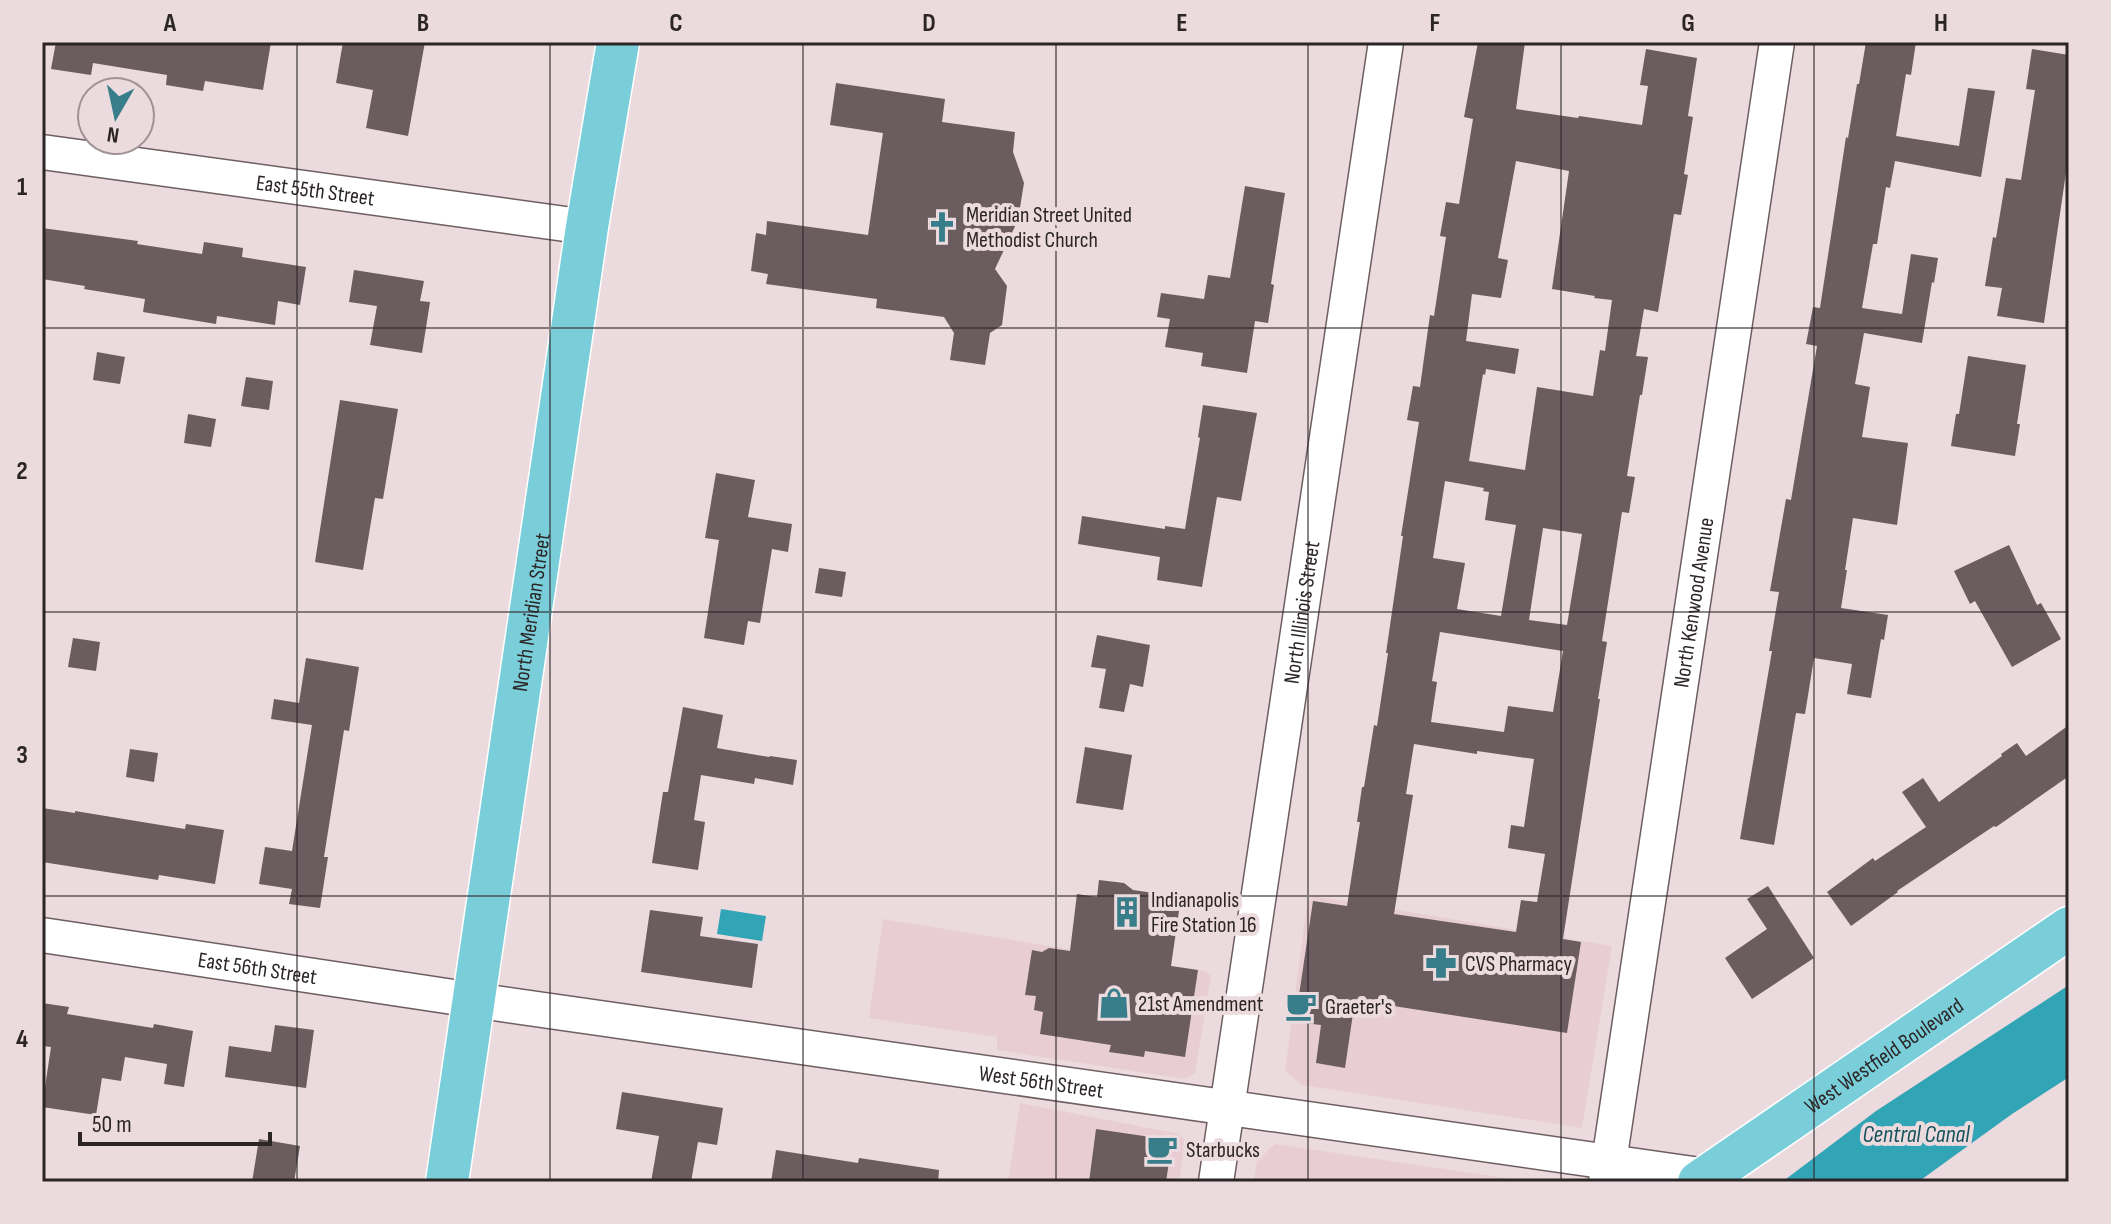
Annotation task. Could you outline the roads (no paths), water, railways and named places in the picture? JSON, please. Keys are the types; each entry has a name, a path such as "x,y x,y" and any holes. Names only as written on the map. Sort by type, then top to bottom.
{"main road":[{"name":"North Meridian Street","path":"447,1182 587,227 618,42"},
{"name":"West Westfield Boulevard","path":"1703,1179 2069,928"}],"street":[{"name":"North Illinois Street","path":"1216,1182 1386,42"},
{"name":"North Kenwood Avenue","path":"1608,1172 1777,42"},
{"name":"East 55th Street","path":"42,152 587,227"},
{"name":"East 56th Street","path":"42,935 473,1000"},
{"name":"West 56th Street","path":"473,1000 1226,1109 1608,1172"},
{"path":"1608,1172 1703,1179"}],"water":[{"path":"721,909 766,916 762,941 717,934"},
{"name":"Central Canal","path":"2069,985 2069,1077 1918,1182 1782,1182 1876,1111"}],"place":[{"name":"Meridian Street United Methodist Church","path":"942,227"},
{"name":"Indianapolis Fire Station 16","path":"1127,912"},
{"name":"CVS Pharmacy","path":"1441,963"},
{"name":"21st Amendment","path":"1114,1003"},
{"name":"Graeter's","path":"1301,1006"},
{"name":"Starbucks","path":"1162,1149"}]}
